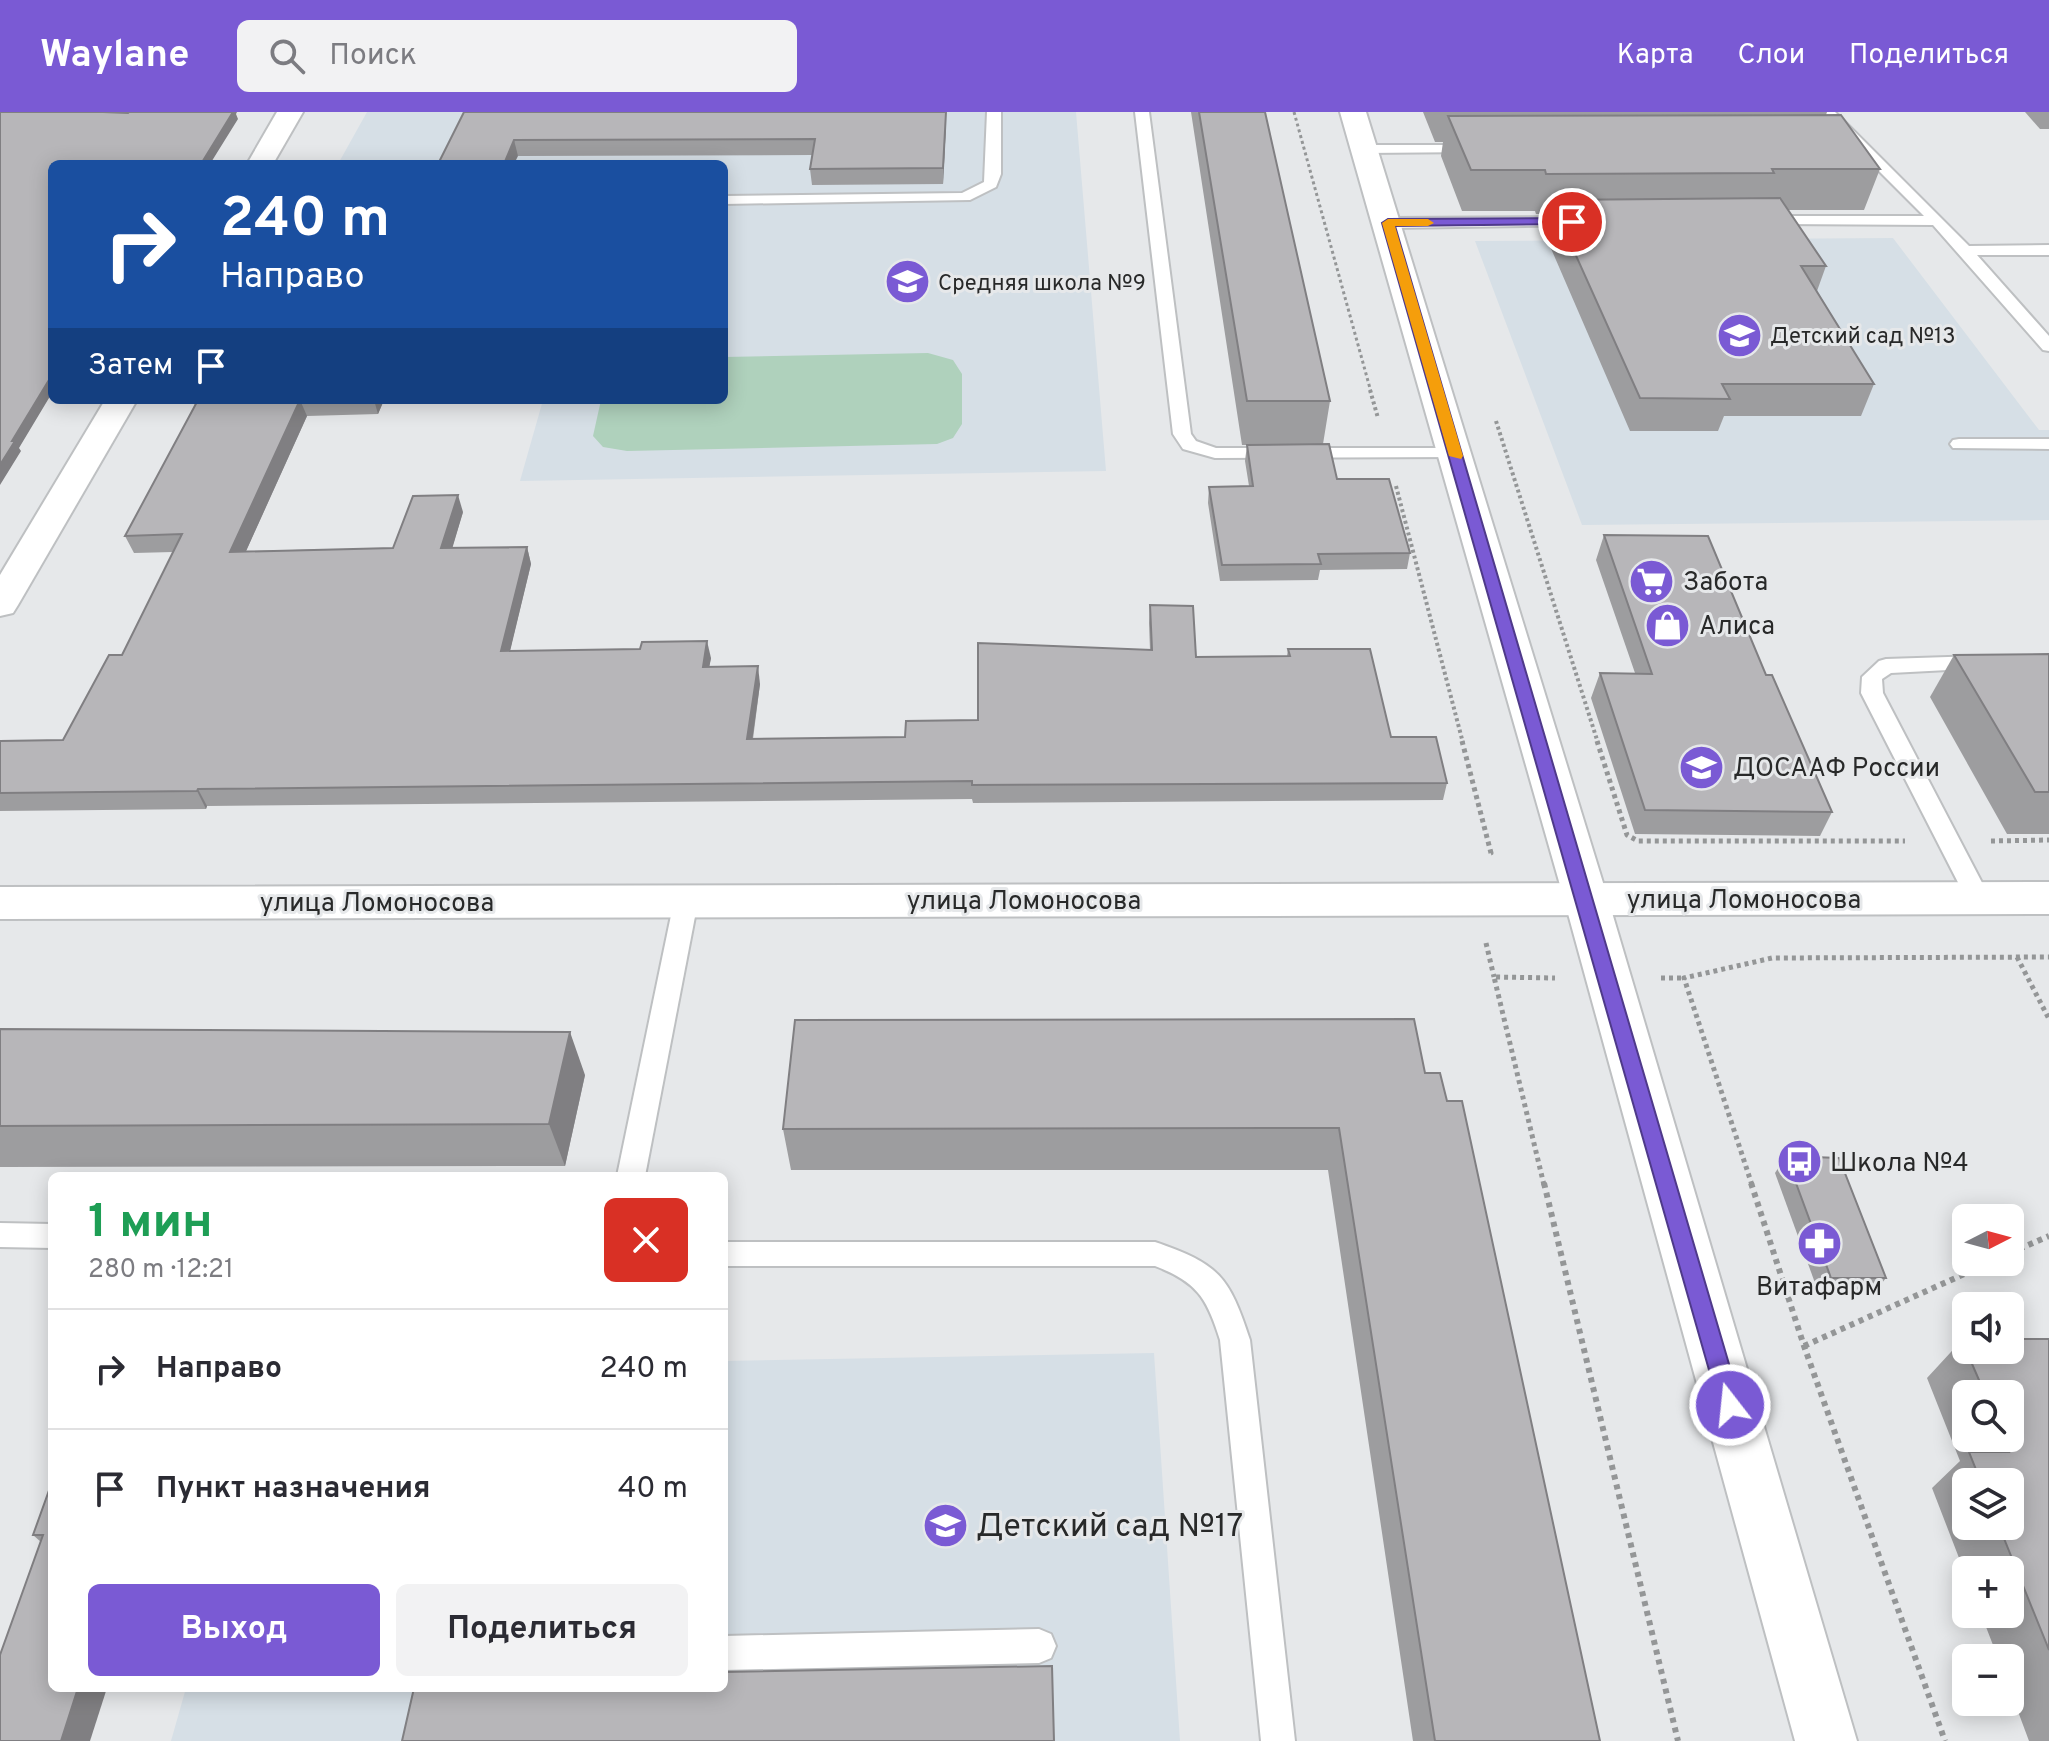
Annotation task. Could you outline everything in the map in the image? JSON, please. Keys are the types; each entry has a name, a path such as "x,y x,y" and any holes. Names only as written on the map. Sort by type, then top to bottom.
{"street":[{"path":"262,160 290,112"},
{"path":"1353,112 1586,899 1826,1741"},
{"path":"0,605 119,404"},
{"name":"улица Ломоносова","path":"0,903 2049,898"}],"lane":[{"path":"728,200 965,197 991,184 994,174 994,112"},
{"path":"1142,112 1182,434 1189,445 1215,453 1455,453"},
{"path":"1827,112 1856,148 1937,220 2049,346"},
{"path":"1365,149 1486,148"},
{"path":"1748,221 1937,220"},
{"path":"1388,223 1591,222"},
{"path":"1966,251 2049,250"},
{"path":"1959,444 2049,444"},
{"path":"1978,898 1872,693 1872,677 1886,666 2002,663"},
{"path":"632,1172 686,901"},
{"path":"0,1235 48,1236"},
{"path":"728,1254 1155,1254 1194,1268 1222,1299 1235,1340 1278,1741"},
{"path":"728,1653 1039,1646"}],"path":[{"path":"1294,112 1491,853 1468,867 1678,1741"},
{"path":"1495,417 1627,835 1638,841 2049,840"},
{"path":"2017,957 2049,1019"},
{"path":"1494,977 1684,978 1772,958 2049,957"},
{"path":"1684,978 1804,1346 1945,1741"},
{"path":"2024,1247 2049,1236"},
{"path":"1804,1346 1960,1276"}],"shaded area":[{"name":"Средняя школа №9","path":"367,112 1076,112 1106,471 520,481 542,404 728,404 728,160 340,160"},
{"name":"Детский сад №13","path":"1893,238 2039,430 2049,430 2049,520 1582,525 1475,241"},
{"name":"Детский сад №17","path":"1154,1353 1180,1741 171,1741 185,1692 728,1692 728,1361"}],"green space":[{"path":"928,353 953,360 962,374 962,424 953,438 937,444 627,451 603,447 593,436 600,404 728,404 728,357"}],"building":[{"path":"0,112 233,112 203,160 48,160 48,382 0,465"},
{"path":"464,112 946,112 943,168 810,169 815,139 514,140 506,160 440,160"},
{"path":"1199,112 1265,112 1330,401 1247,401"},
{"path":"1841,115 1880,169 1772,169 1774,173 1546,174 1545,170 1471,170 1448,116"},
{"path":"1780,198 1826,266 1801,266 1874,384 1722,384 1730,399 1640,398 1551,200"},
{"path":"196,404 298,404 230,552 393,548 413,496 458,495 441,548 527,547 501,651 640,649 642,642 707,641 703,667 758,666 747,739 905,737 906,721 978,720 978,643 1152,650 1150,605 1193,606 1196,657 1290,656 1288,649 1370,649 1391,737 1436,737 1447,783 972,785 972,781 0,793 0,741 63,740 109,655 122,655 182,534 125,536"},
{"path":"1329,444 1337,479 1389,479 1410,553 1318,554 1321,564 1222,565 1209,487 1253,486 1247,445"},
{"path":"1604,535 1708,536 1766,675 1772,675 1832,812 1645,810 1600,673 1652,674"},
{"path":"2049,654 2049,792 2035,792 1954,655"},
{"path":"1414,1019 1425,1073 1440,1073 1447,1101 1462,1101 1600,1741 1435,1741 1339,1128 783,1129 795,1020"},
{"path":"0,1029 570,1032 549,1124 0,1126"},
{"path":"1786,1156 1839,1158 1886,1278 1831,1278"},
{"path":"2024,1339 2049,1339 2049,1650 2024,1588 2024,1556 2011,1556 2005,1540 2024,1540 2024,1468 1975,1468 1969,1452 2024,1452 2024,1380 1979,1380 1972,1364 2024,1364"},
{"path":"48,1493 48,1692 77,1692 61,1741 0,1741 0,1655 43,1535 33,1535"},
{"path":"1052,1666 1054,1741 402,1741 413,1692 728,1692 728,1672"}],"slow traffic":[{"path":"1428,223 1388,223 1456,456"}],"place":[{"name":"Средняя школа №9","path":"907,282"},
{"name":"Детский сад №13","path":"1739,335"},
{"name":"Забота","path":"1652,581"},
{"name":"Алиса","path":"1668,625"},
{"name":"ДОСААФ России","path":"1702,767"},
{"name":"Школа №4","path":"1799,1162"},
{"name":"Витафарм","path":"1819,1243"},
{"name":"Детский сад №17","path":"945,1525"}],"route":[{"path":"1572,222 1388,223 1730,1405"}]}
